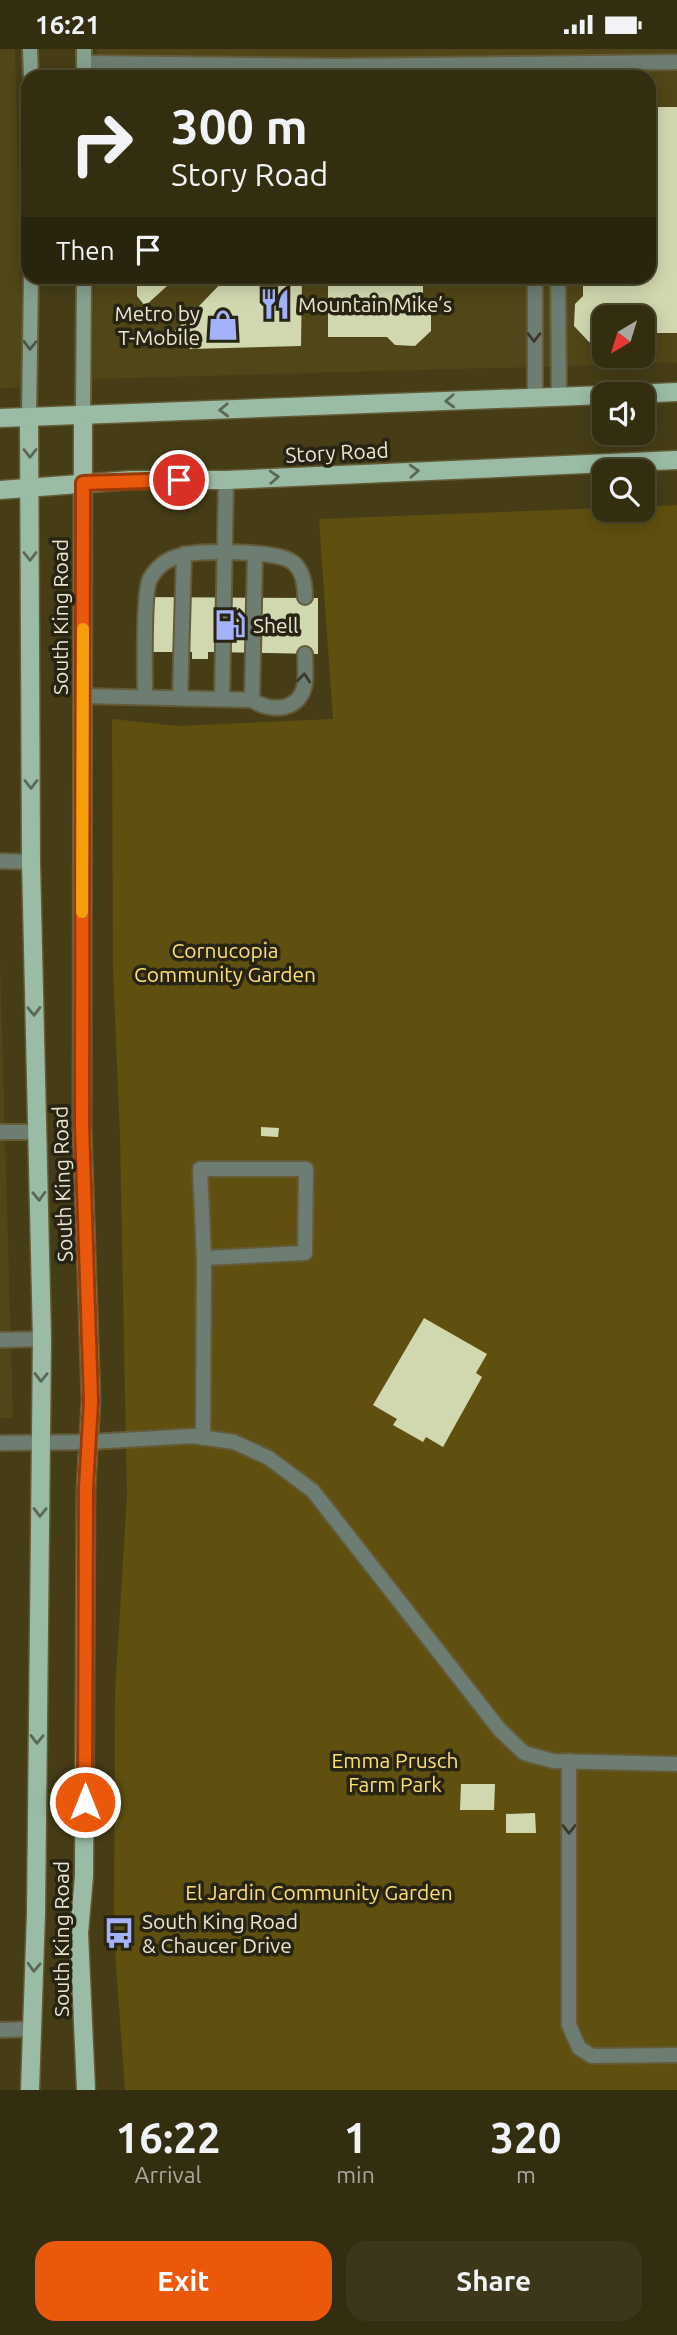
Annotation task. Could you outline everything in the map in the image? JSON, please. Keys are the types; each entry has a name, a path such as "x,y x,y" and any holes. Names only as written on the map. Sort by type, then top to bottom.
{"main road":[{"path":"30,49 31,70"},
{"name":"South King Road","path":"30,2090 42,1339 31,862 31,284"},
{"name":"South King Road","path":"84,284 82,1126 91,1401 86,1488 84,1876 79,1933 86,2090"},
{"path":"655,393 677,392"},
{"path":"0,418 592,395"},
{"name":"Story Road","path":"0,490 83,483 226,480 677,460"}],"street":[{"path":"558,70 677,62"},
{"path":"84,63 496,70"},
{"path":"535,284 535,397"},
{"path":"558,284 559,396"},
{"path":"222,699 226,480"},
{"path":"145,696 148,582 158,566 184,554 269,553 290,560 299,569 305,584 305,597"},
{"path":"180,698 184,554"},
{"path":"252,699 255,554"},
{"path":"83,696 252,699 263,706 279,709 295,702 305,685 305,654"},
{"path":"0,861 31,862"},
{"path":"0,1132 36,1132"},
{"path":"203,1437 204,1258 200,1169 306,1169 305,1253 204,1258"},
{"path":"0,1341 42,1339"},
{"path":"0,1443 203,1437 234,1442 269,1458 313,1491 500,1730 524,1753 553,1761 677,1764"},
{"path":"569,1761 569,2025 579,2048 592,2056 677,2055"},
{"path":"0,2030 32,2029"}],"shaded area":[{"path":"0,49 15,49 23,387 0,388"},
{"path":"97,49 677,49 677,363 655,364 655,305 592,305 592,365 93,379 94,284 656,284 656,70 97,70"},
{"path":"0,960 13,1418 0,1418"}],"green space":[{"name":"Emma Prusch Farm Park","path":"677,505 677,2090 125,2090 114,1937 115,1692 127,1495 120,1137 113,967 112,719 178,726 333,719 319,519 592,508 592,522 655,522 655,506"}],"building":[{"path":"656,107 677,107 677,333 655,333 655,305 592,305 592,342 589,342 574,326 575,304 583,296 583,284 656,284"},
{"path":"137,284 169,284 145,306 137,296"},
{"path":"220,284 302,284 301,346 190,349 174,332"},
{"path":"328,284 423,284 423,301 431,309 431,331 415,346 395,345 387,337 328,337"},
{"name":"Shell","path":"143,597 318,598 318,654 208,652 208,659 192,659 192,652 143,652"},
{"path":"261,1127 279,1128 278,1137 261,1136"},
{"path":"424,1318 487,1354 476,1373 482,1377 443,1447 426,1437 423,1442 393,1425 397,1419 373,1405"},
{"path":"461,1784 495,1784 494,1810 460,1810"},
{"path":"535,1813 536,1833 506,1833 506,1814"}],"slow traffic":[{"path":"82,912 83,629"}],"place":[{"name":"Mountain Mike’s","path":"275,304"},
{"name":"Metro by T-Mobile","path":"223,325"},
{"name":"Shell","path":"230,625"},
{"name":"South King Road & Chaucer Drive","path":"119,1933"}],"route":[{"path":"85,1802 86,1488 91,1401 82,1126 83,483 179,480"}],"park label":[{"name":"Cornucopia Community Garden","path":"225,962"},
{"name":"El Jardin Community Garden","path":"319,1892"}]}
